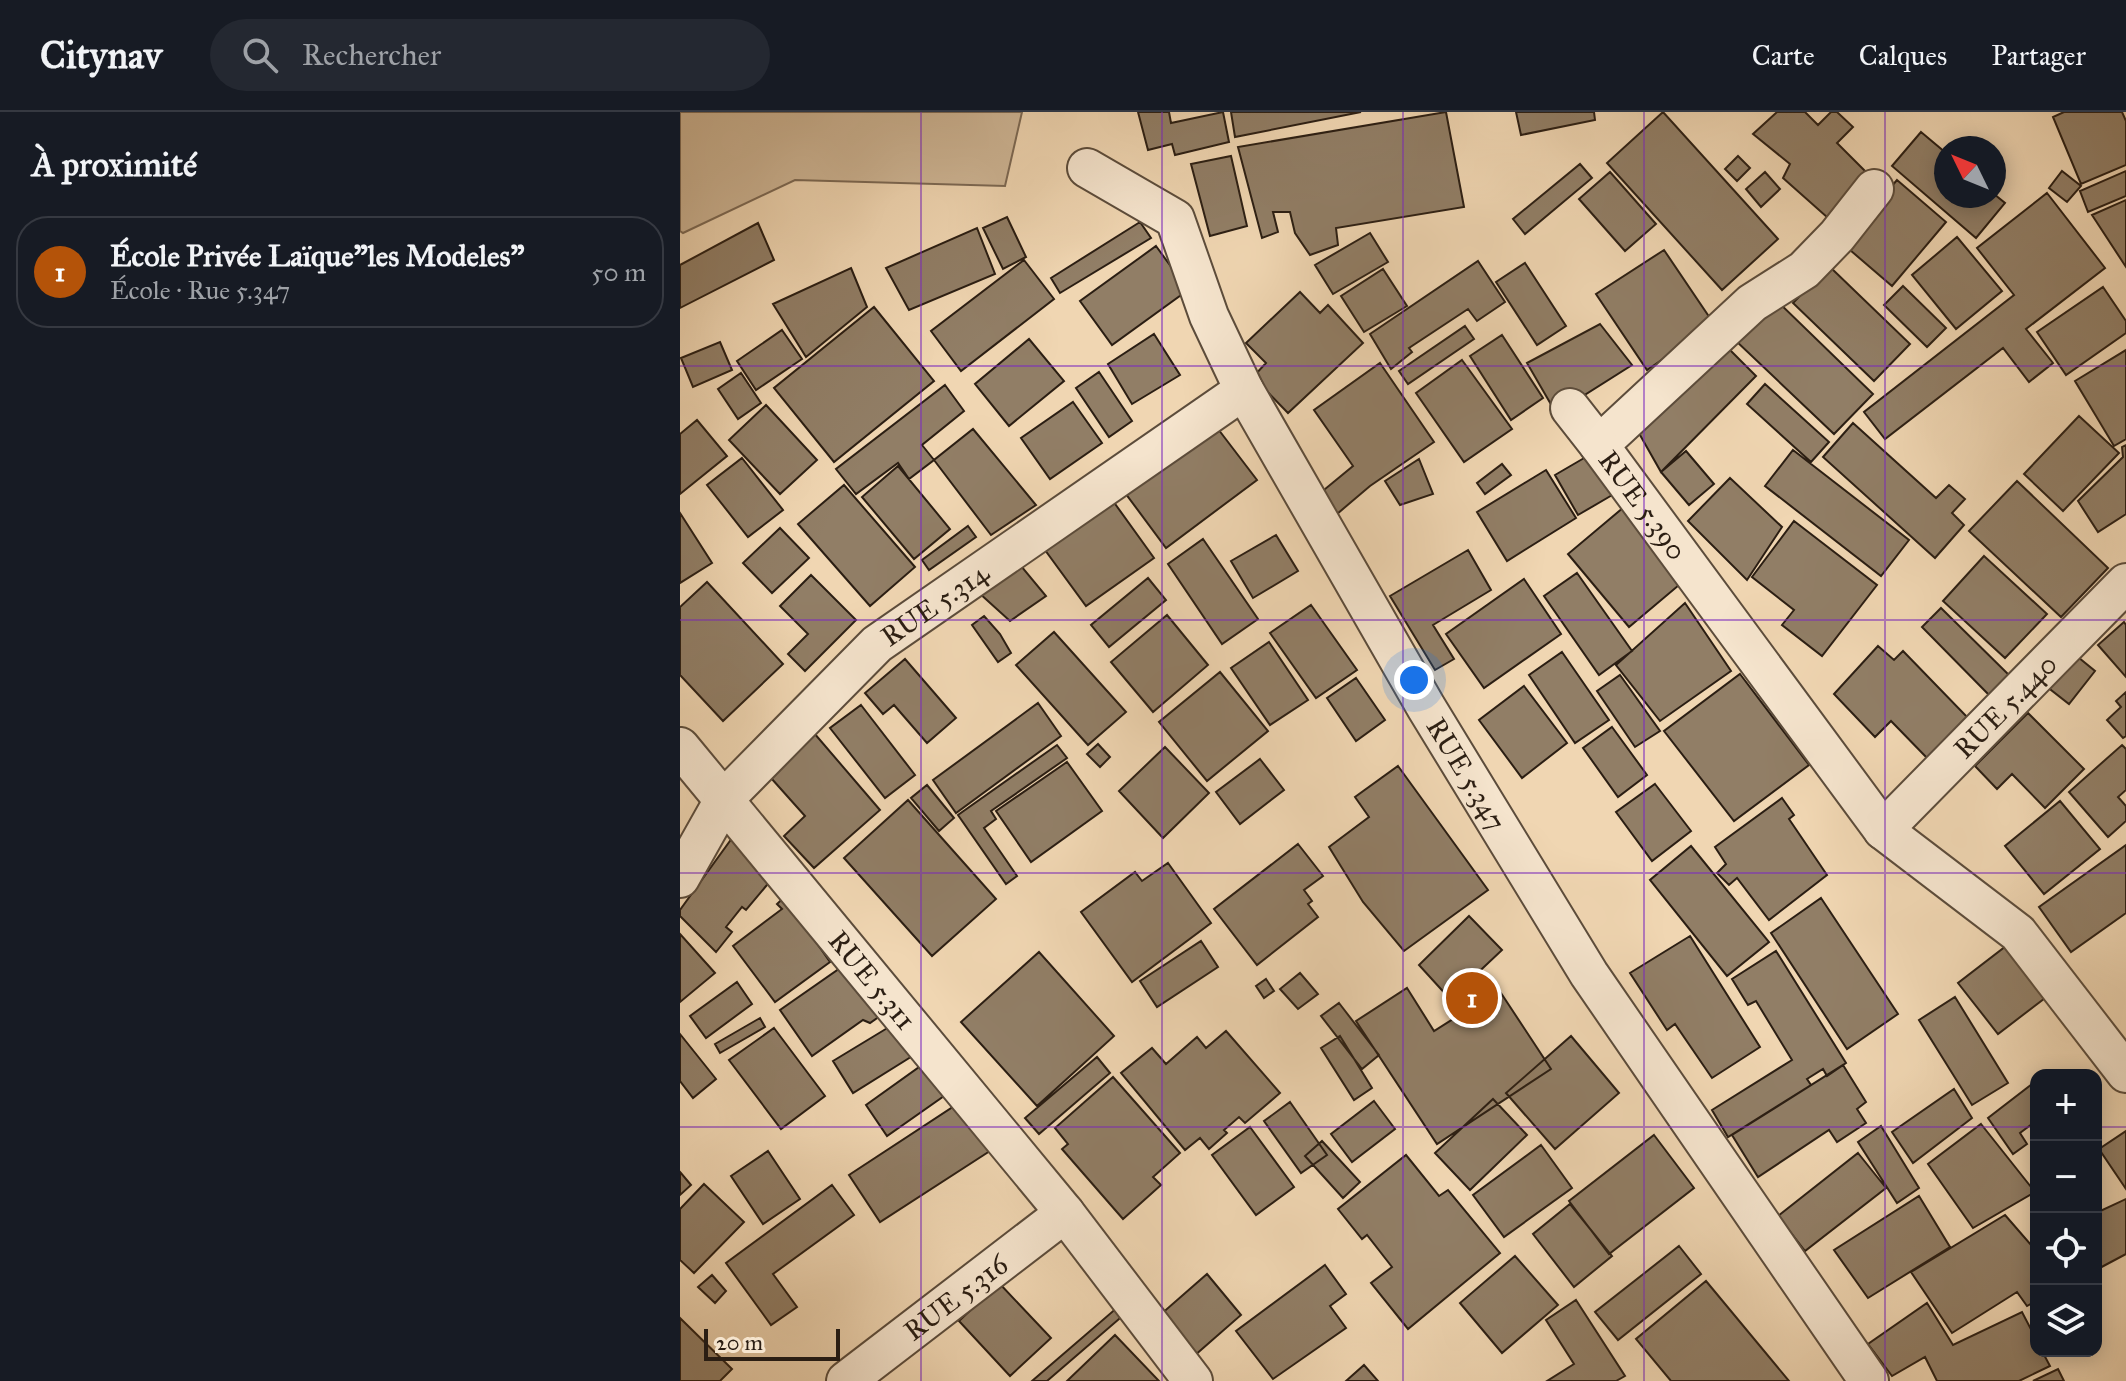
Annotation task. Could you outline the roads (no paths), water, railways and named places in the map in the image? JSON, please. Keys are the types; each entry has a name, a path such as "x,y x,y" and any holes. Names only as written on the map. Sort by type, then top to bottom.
{"street":[{"name":"RUE 5.347","path":"1087,168 1175,219 1209,316 1244,390 1426,707 1589,974 1869,1381"},
{"name":"RUE 5.390","path":"1874,189 1837,236 1804,270 1752,303 1599,445 1883,830 2018,933 2126,1073"},
{"name":"RUE 5.314","path":"680,878 725,798 877,644 1244,390"},
{"path":"1570,408 1599,445"},
{"name":"RUE 5.440","path":"1883,830 2126,583"},
{"name":"RUE 5.311","path":"680,747 1065,1213 1193,1381"},
{"name":"RUE 5.316","path":"846,1381 1065,1213"}],"place":[{"name":"École Privée Laïque\"les Modeles\"","path":"1472,998"}]}
